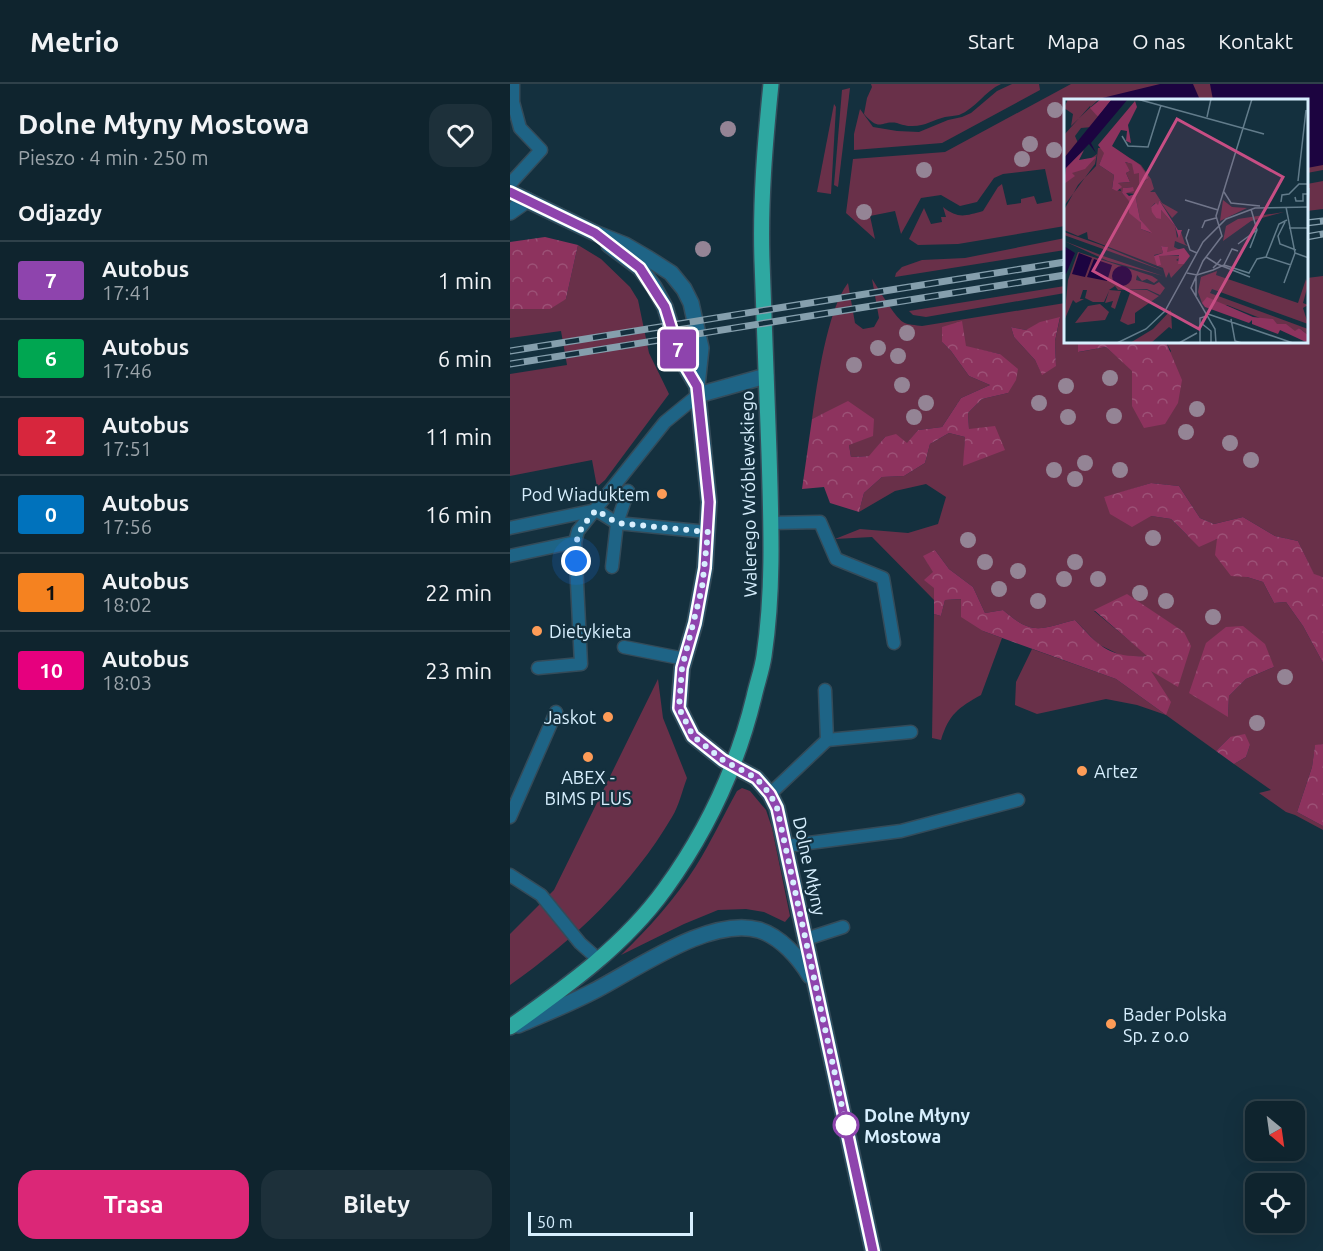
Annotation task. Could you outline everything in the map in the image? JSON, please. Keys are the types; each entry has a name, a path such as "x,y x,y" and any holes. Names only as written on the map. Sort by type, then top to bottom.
{"main road":[{"name":"Walerego Wróblewskiego","path":"510,1028 574,982 599,960 665,889 708,821 734,765 749,719 763,659 769,609 771,523 762,201 771,84"}],"street":[{"name":"Dolne Młyny","path":"510,192 625,245 649,259 671,273 684,289 691,303 701,348 698,391 709,502 702,588 685,659 679,708 693,736 723,760 756,778 770,794 777,808 873,1251"},
{"path":"510,212 527,200"},
{"name":"Dolne Młyny","path":"595,233 640,268 654,287 665,307 681,359 698,391"},
{"path":"698,391 766,376"},
{"path":"510,1028 595,991 707,933 735,927 760,930 782,944 800,960 814,982"}],"lane":[{"path":"510,184 541,150 515,127 513,84"},
{"path":"538,668 580,663 575,542 578,531 665,422 698,391"},
{"path":"612,567 617,523 628,491"},
{"path":"510,528 596,510 617,523 708,532"},
{"path":"771,523 820,522 836,559 883,579 894,643"},
{"path":"510,556 575,542"},
{"path":"624,647 685,659"},
{"path":"825,690 827,740"},
{"path":"510,817 556,712"},
{"path":"770,794 827,740 911,732"},
{"path":"786,846 901,831 1018,800"},
{"path":"510,874 541,895 580,943 599,960"},
{"path":"806,939 843,927"}],"shaded area":[{"path":"871,84 1001,84 959,115 907,126 897,123 877,124 864,114"},
{"path":"1012,84 1039,84 1040,90 942,143 854,150 854,134 860,109 873,127 919,132 971,113 997,91"},
{"path":"1071,84 1323,84 1323,170 1308,173 1308,99 1064,99 1064,226 958,244 918,245 909,239 924,208 931,224 942,222 941,217 946,217 943,207 958,215 983,211 1002,184 1007,205 1021,203 1021,199 1034,196 1037,204 1052,201 1045,169 1003,174 994,178 977,202 960,206 941,195 921,198 901,234 895,211 870,216 875,239 846,213 853,159 945,152"},
{"path":"1160,84 1193,84 1200,99 1098,99"},
{"path":"1210,84 1323,84 1323,165 1308,168 1308,99 1213,99"},
{"path":"850,88 838,187 834,185 842,90"},
{"path":"834,104 836,107 831,194 817,192"},
{"path":"1323,181 1323,209 1308,211 1308,184"},
{"path":"1064,238 1064,250 895,277 902,267 922,260 965,258"},
{"path":"578,245 601,259 630,287 638,300 649,353 669,394 605,480 597,487 592,460 510,476 510,374 567,365 561,331 510,338 510,309 566,299"},
{"path":"1323,276 1323,577 1314,575 1298,541 1275,536 1243,517 1214,524 1200,518 1179,486 1151,483 1104,498 1151,516 1171,519 1187,535 1207,542 1217,539 1247,577 1263,582 1274,603 1286,602 1303,626 1323,663 1323,744 1315,746 1312,767 1297,812 1323,826 1323,830 1286,812 1259,793 1271,790 1234,764 1246,757 1250,745 1230,737 1216,751 1166,715 1150,670 1184,632 1149,611 1094,611 1148,656 1124,657 1098,644 1075,620 1037,628 1022,624 1003,610 985,613 973,587 949,569 935,550 934,600 872,537 835,539 860,529 908,533 938,524 946,497 926,484 895,491 859,512 864,493 882,477 904,476 925,463 930,444 949,433 965,437 964,466 969,429 968,413 982,399 1008,393 1000,354 942,342 969,376 990,385 961,398 942,427 918,430 907,444 885,437 870,456 851,457 849,445 825,413 812,419 829,329 834,311 848,283 855,323 863,329 874,327 879,318 872,279 899,319 914,325 922,326 1064,303 1064,344 1078,344 1079,352 1106,347 1133,371 1132,406 1171,351 1167,344 1308,344 1308,278","holes":["1060,318 1055,341 1056,365 1042,374 1035,360 1014,337 1011,327 1026,330","1226,627 1274,667 1246,679 1229,696 1228,716"]},
{"path":"1064,286 1064,293 926,317 913,315 909,311"},
{"path":"962,599 983,631 1002,638 981,695 955,713 947,724 941,740 932,738 934,614 941,616 945,600"},
{"path":"1032,649 1116,679 1166,715 1137,705 1106,699 1037,714 1015,705 1016,682"},
{"path":"658,679 663,718 687,778 679,803 639,866 600,910 557,949 510,985 510,934 554,890"},
{"path":"742,788 750,791 766,810 772,828 790,916 785,922 764,912 746,909 718,910 621,955 651,924 688,878 737,791"}],"green space":[{"path":"545,237 578,245 566,299 550,309 510,309 510,242"},
{"path":"1060,317 1055,341 1056,366 1042,375 1035,360 1014,337 1011,327 1026,330 1040,322"},
{"path":"962,321 966,346 1000,354 1018,369 1016,380 1008,393 982,399 968,413 969,429 995,426 1005,450 963,466 965,437 949,433 930,444 925,463 904,476 882,477 864,493 859,512 830,503 824,487 802,489 812,419 848,401 874,419 873,436 849,445 851,457 869,456 885,437 896,434 907,443 918,430 942,427 961,398 990,385 969,376 942,342 942,327"},
{"path":"1078,344 1167,344 1182,380 1178,403 1165,424 1144,428 1132,406 1132,371 1106,347 1078,352"},
{"path":"1151,483 1179,486 1200,518 1214,524 1243,517 1275,536 1298,541 1314,574 1323,577 1323,663 1303,626 1286,602 1274,603 1263,582 1247,577 1231,576 1215,555 1217,539 1199,547 1171,519 1151,516 1132,527 1110,514 1104,497"},
{"path":"935,550 949,569 973,587 985,613 1003,610 1022,624 1037,628 1075,620 1099,644 1114,653 1147,656 1094,610 1127,594 1184,632 1191,646 1178,687 1151,671 1171,702 1166,715 1116,679 983,631 961,617 961,599 945,600 941,616 934,614 934,588 924,580 933,572 923,556"},
{"path":"1243,626 1265,644 1274,667 1246,679 1229,696 1228,717 1189,693 1206,643 1226,627"},
{"path":"1245,734 1250,745 1246,757 1234,764 1216,751 1230,737"},
{"path":"1323,744 1323,826 1297,812 1312,767 1315,745"}],"railway":[{"path":"1308,223 1323,221"},
{"path":"1308,237 1323,234"},
{"path":"510,351 1064,262"},
{"path":"510,364 1064,275"}],"bus line":[{"name":"7","path":"510,192 595,233 640,268 665,307 681,359 697,386 709,502 708,543 695,623 682,668 679,708 693,736 723,760 756,778 770,794 777,808 873,1251"}],"place":[{"name":"Pod Wiaduktem","path":"662,494"},
{"name":"Dietykieta","path":"537,631"},
{"name":"Jaskot","path":"608,717"},
{"name":"ABEX - BIMS PLUS","path":"588,757"},
{"name":"Artez","path":"1082,771"},
{"name":"Bader Polska Sp. z o.o","path":"1111,1024"},
{"name":"Dolne Młyny Mostowa","path":"846,1125"}],"route":[{"path":"576,561 575,542 578,531 596,510 617,523 708,532 702,588 682,668 679,708 693,736 723,760 756,778 770,794 777,808 846,1125"}]}
